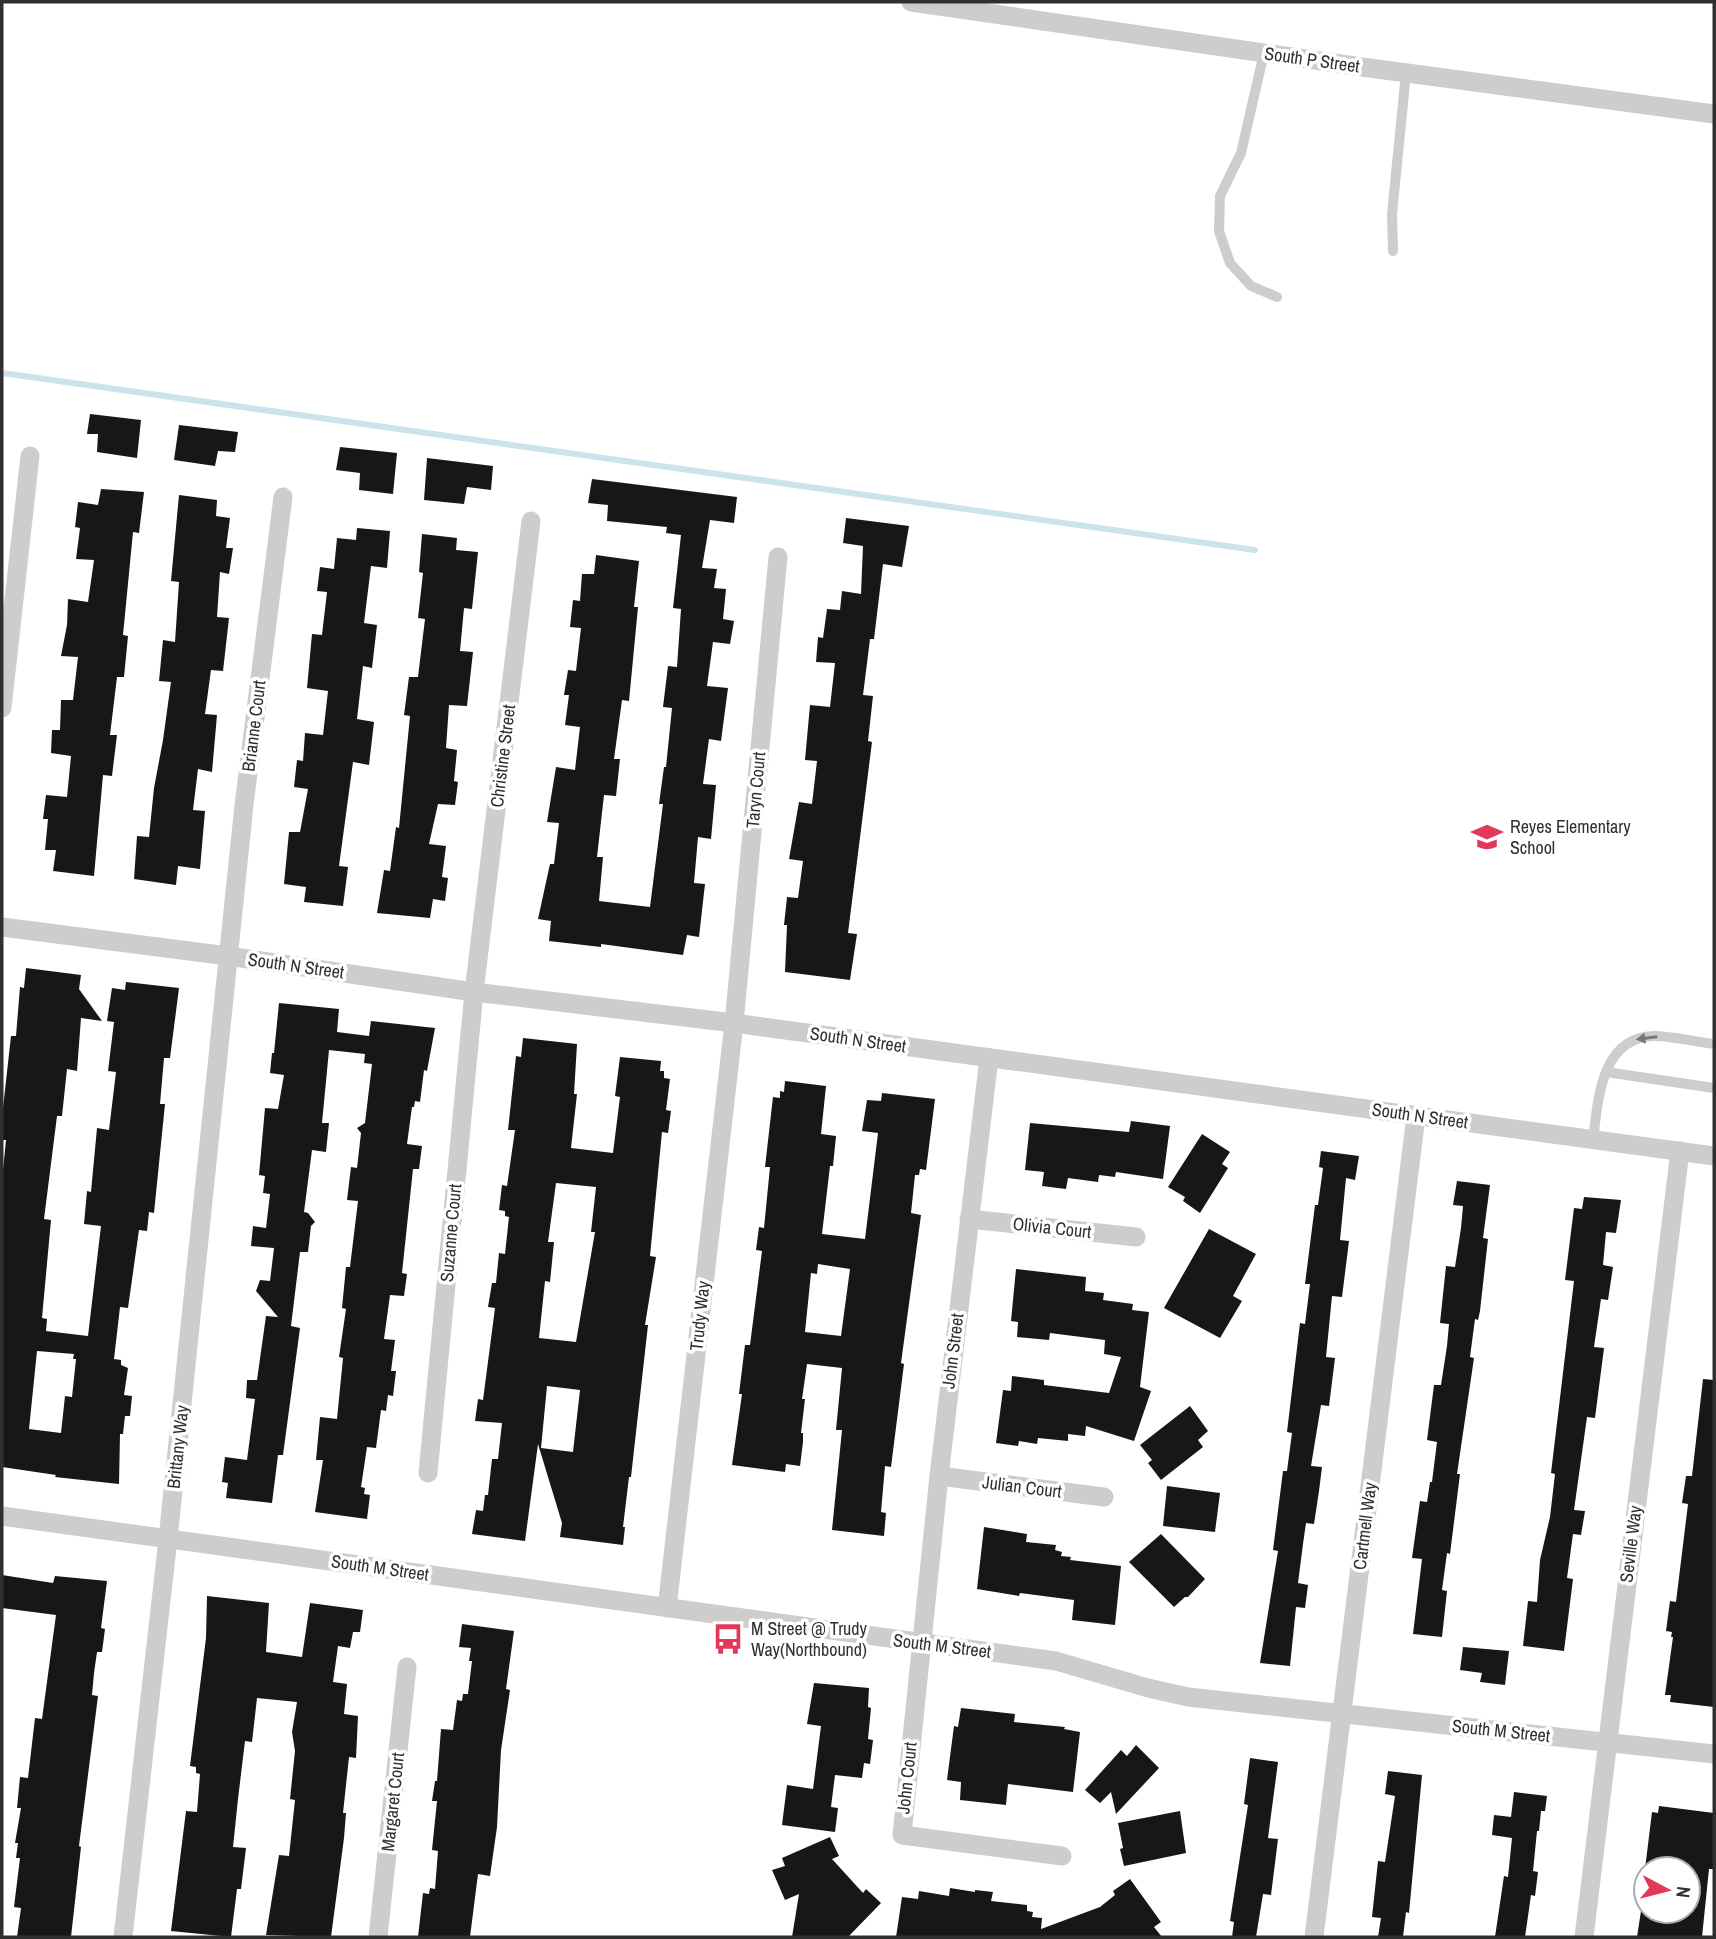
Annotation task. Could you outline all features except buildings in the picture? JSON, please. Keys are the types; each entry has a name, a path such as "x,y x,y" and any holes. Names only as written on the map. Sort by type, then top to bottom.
{"street":[{"name":"South P Street","path":"911,2 1714,114"},
{"path":"2,708 30,456"},
{"name":"Brianne Court","path":"228,956 283,497"},
{"name":"Christine Street","path":"474,992 531,521"},
{"name":"Taryn Court","path":"734,1023 778,557"},
{"name":"South N Street","path":"2,927 1714,1156"},
{"name":"Brittany Way","path":"123,1937 168,1539 228,956"},
{"name":"Suzanne Court","path":"428,1473 474,992"},
{"name":"Trudy Way","path":"667,1608 734,1023"},
{"name":"John Street","path":"921,1644 989,1058"},
{"name":"Cartmell Way","path":"1314,1937 1416,1116"},
{"name":"Seville Way","path":"1584,1937 1680,1151"},
{"name":"Olivia Court","path":"969,1219 1136,1237"},
{"name":"Julian Court","path":"939,1476 1104,1497"},
{"name":"South M Street","path":"2,1516 1056,1661 1188,1697 1714,1754"},
{"name":"John Court","path":"921,1644 902,1835 1062,1856"},
{"name":"Margaret Court","path":"379,1937 407,1667"}],"lane":[{"path":"1264,53 1241,153 1220,196 1219,231 1230,262 1251,286 1277,297"},
{"path":"1393,251 1392,214 1406,73"},
{"path":"1593,1140 1600,1090 1614,1056 1624,1046 1644,1037 1656,1036 1714,1044"},
{"path":"1606,1072 1714,1088"}],"waterway":[{"path":"2,373 1255,550"}],"place":[{"name":"Reyes Elementary School","path":"1487,837"},
{"name":"M Street @ Trudy Way(Northbound)","path":"728,1639"}]}
